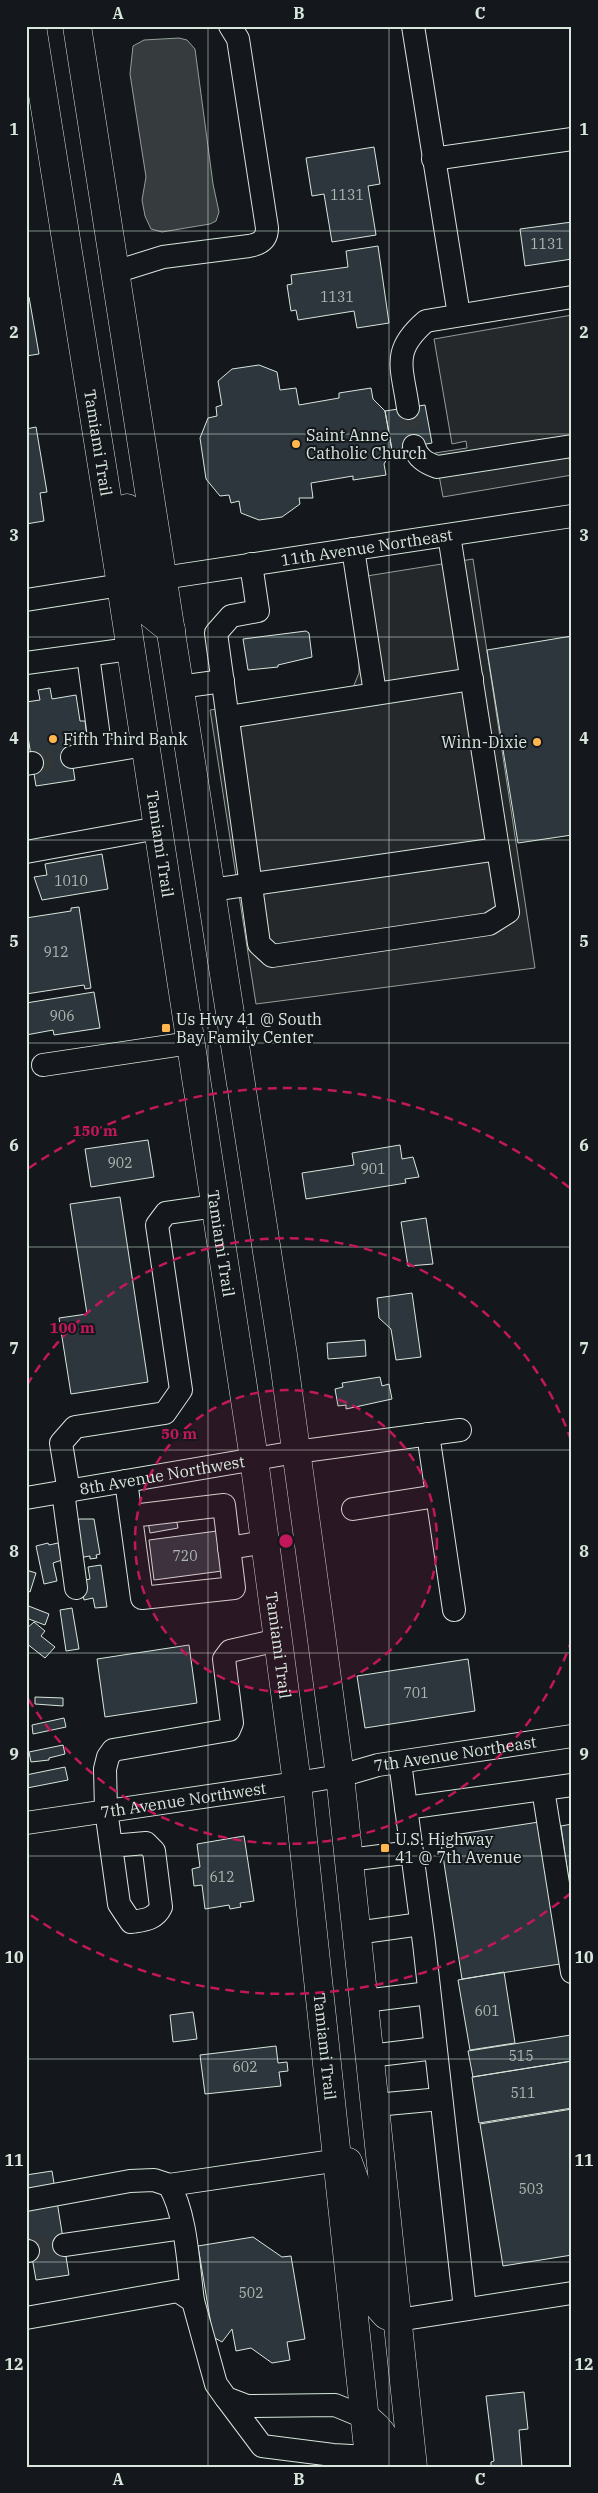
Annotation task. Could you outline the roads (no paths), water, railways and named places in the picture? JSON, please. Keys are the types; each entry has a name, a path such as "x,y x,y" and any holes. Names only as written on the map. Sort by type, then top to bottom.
{"main road":[{"name":"Tamiami Trail","path":"32,26 121,585 254,1460 298,1783 334,2123 342,2160 364,2417 377,2464"},
{"path":"77,26 296,1452 340,1776 413,2467"},
{"path":"46,116 90,109"},
{"path":"103,476 126,500 136,553 147,569 163,578"},
{"path":"121,585 134,588 141,593 146,599 151,614 171,630"},
{"path":"342,2160 361,2198 371,2290 376,2305 386,2315 398,2320"}],"street":[{"path":"115,272 164,257 249,246 259,244 265,239 268,228 238,39 230,26"},
{"path":"413,26 459,315"},
{"path":"433,159 572,139"},
{"path":"408,408 402,362 403,346 410,334 426,321 572,296"},
{"path":"414,446 415,451 426,463 437,467 572,446"},
{"name":"11th Avenue Northeast","path":"163,578 572,516"},
{"path":"251,564 258,611 231,616 216,633 259,944 272,956 489,924 508,912 450,535"},
{"path":"353,549 375,693"},
{"path":"26,600 121,585"},
{"path":"26,663 130,649"},
{"path":"88,654 101,752"},
{"path":"228,717 472,679"},
{"path":"179,687 223,681"},
{"path":"72,757 145,745"},
{"path":"26,852 158,828"},
{"path":"211,890 498,849"},
{"path":"43,1065 190,1043"},
{"path":"76,1588 61,1443 76,1427 165,1413 180,1390 156,1225 166,1213 215,1206"},
{"name":"8th Avenue Northwest","path":"26,1498 296,1452 460,1430"},
{"path":"428,1434 454,1610"},
{"path":"126,1481 142,1598 234,1588 224,1505 132,1516"},
{"path":"353,1509 437,1496"},
{"path":"229,1548 265,1542"},
{"path":"111,1846 106,1810 105,1769 108,1757 113,1750 229,1730 232,1723 224,1659 230,1651 278,1640"},
{"name":"7th Avenue Northeast","path":"340,1776 378,1765 571,1741"},
{"path":"400,1762 421,1924 465,2309"},
{"name":"7th Avenue Northwest","path":"26,1823 340,1776"},
{"path":"406,1808 572,1785"},
{"path":"542,1789 572,1972"},
{"path":"349,1860 412,1852"},
{"path":"356,1933 421,1924"},
{"path":"364,2001 429,1993"},
{"path":"370,2056 435,2048"},
{"path":"375,2105 441,2099"},
{"path":"26,2200 130,2182 154,2180 169,2185 342,2160"},
{"path":"169,2185 175,2195 182,2228 193,2301 216,2384 226,2398 262,2446 333,2455 377,2464"},
{"path":"64,2245 182,2228"},
{"path":"26,2318 167,2292 178,2291 193,2301"},
{"path":"398,2320 572,2293"},
{"path":"226,2398 247,2406 335,2405 364,2417"}],"tunnel":[{"path":"408,408 414,446"},
{"path":"32,763 72,757"},
{"path":"28,2251 64,2245"}],"place":[{"name":"Saint Anne Catholic Church","path":"296,444"},
{"name":"Fifth Third Bank","path":"53,739"},
{"name":"Winn-Dixie","path":"537,742"},
{"name":"Us Hwy 41 @ South Bay Family Center","path":"166,1028"},
{"name":"U.S. Highway 41 @ 7th Avenue","path":"385,1848"}]}
